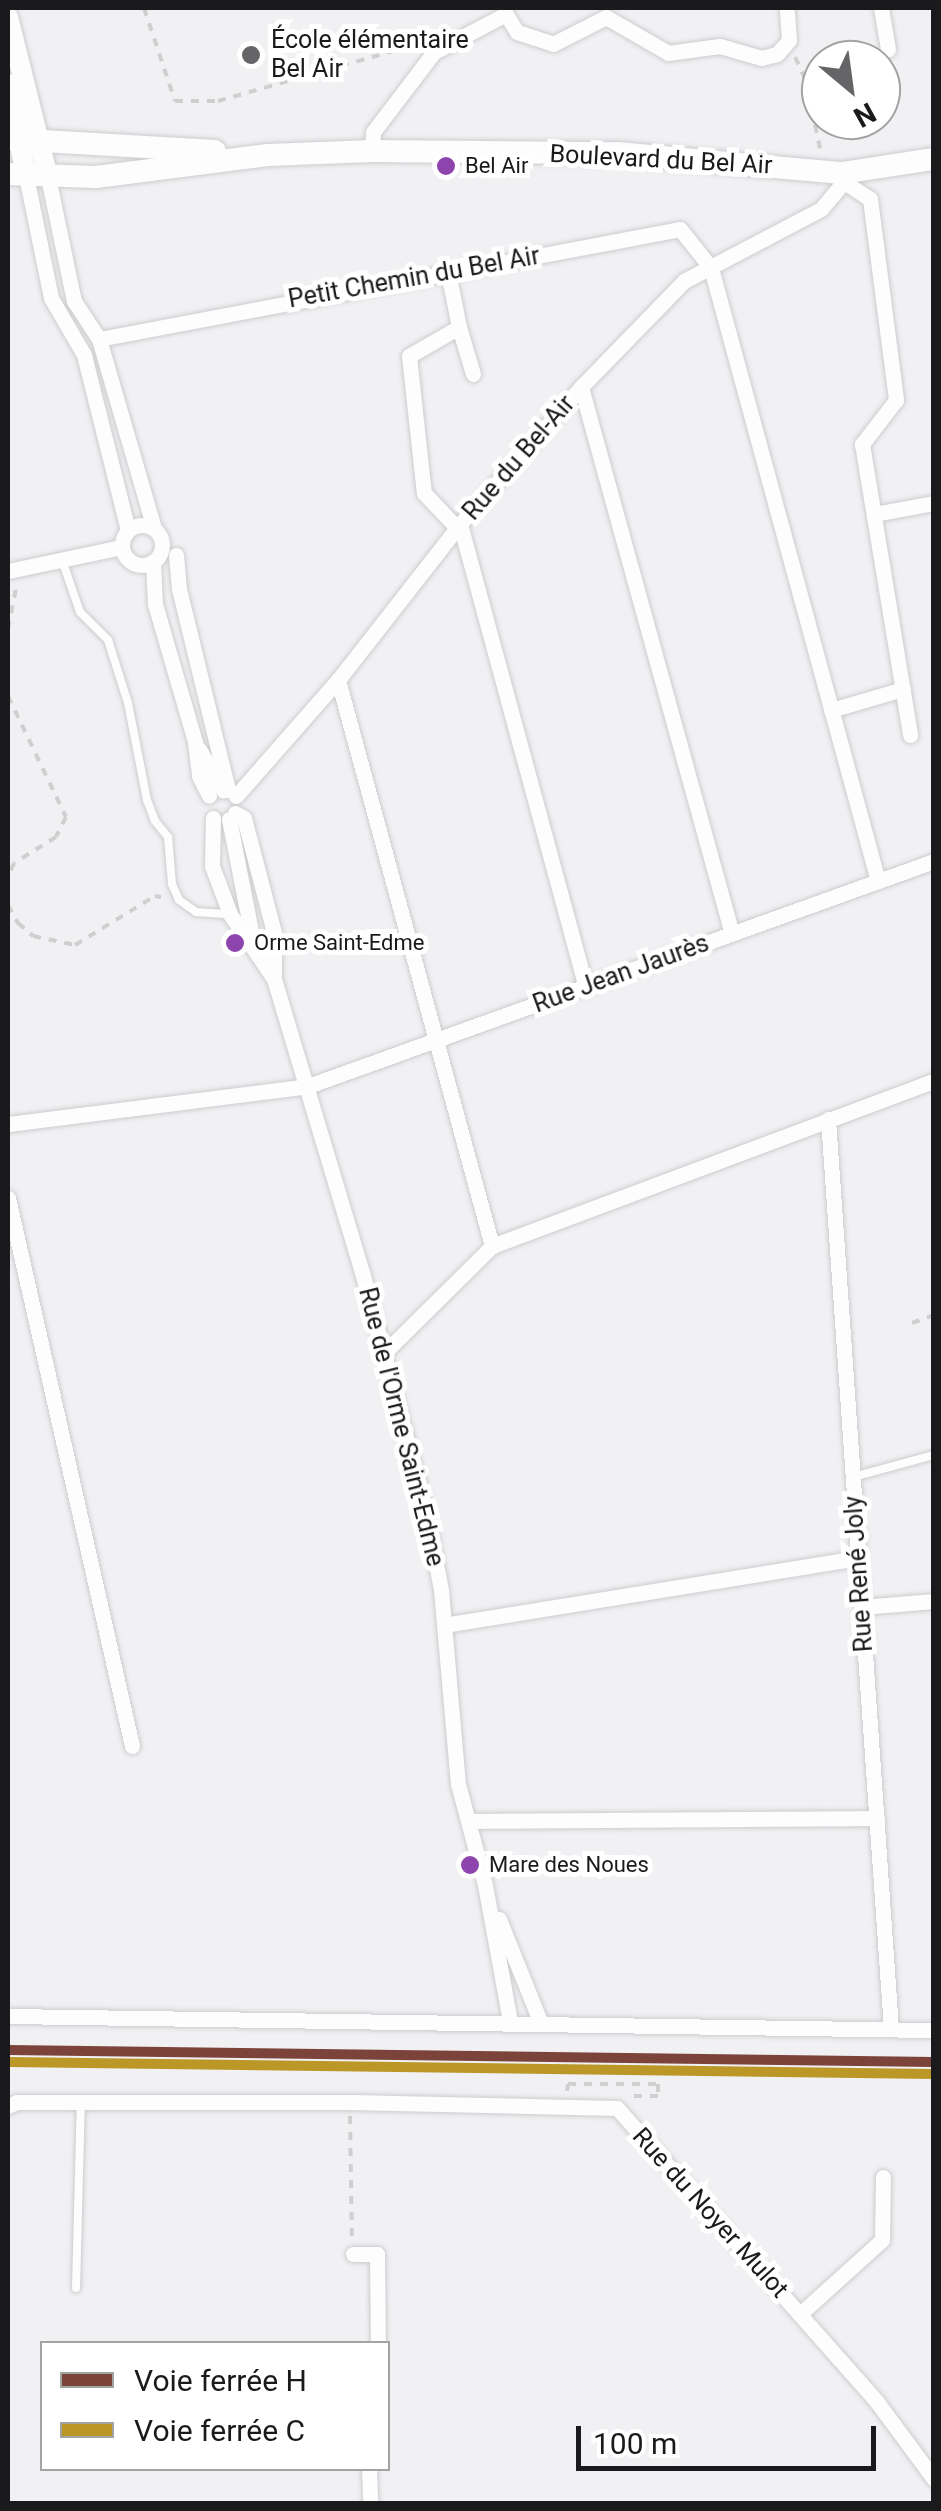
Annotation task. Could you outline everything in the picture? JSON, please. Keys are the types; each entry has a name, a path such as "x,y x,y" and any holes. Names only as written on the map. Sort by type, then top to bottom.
{"main road":[{"name":"Boulevard du Bel Air","path":"24,141 268,154 617,153 843,177 934,159"},
{"name":"Boulevard du Bel Air","path":"27,176 106,176 268,154"}],"street":[{"path":"372,152 373,132 434,52 510,11 517,32 554,44 606,17 668,53 720,46 761,58 784,48 790,31 788,8"},
{"path":"882,8 887,40"},
{"path":"8,17 27,176 52,298 84,354 128,530 121,547"},
{"path":"8,84 24,141"},
{"path":"27,176 74,302 99,339 162,546 153,562 131,562 121,547"},
{"path":"843,177 870,199 896,400 862,444 910,736"},
{"name":"Rue du Bel-Air","path":"225,803 338,680 458,526 581,387 684,280 821,209 843,177"},
{"name":"Petit Chemin du Bel Air","path":"99,339 680,229 711,268"},
{"path":"711,268 878,881"},
{"path":"448,272 473,374"},
{"path":"459,327 409,356 424,493 458,526 586,988"},
{"path":"581,387 732,934"},
{"path":"874,514 934,503"},
{"path":"128,530 140,524 154,528"},
{"path":"13,569 121,547"},
{"name":"Rue de l'Orme Saint-Edme","path":"176,556 178,589 254,945"},
{"name":"Rue de l'Orme Saint-Edme","path":"131,562 155,604"},
{"name":"Rue de l'Orme Saint-Edme","path":"153,562 155,604 195,742 225,803 244,818 274,932 274,978"},
{"path":"338,680 492,1246"},
{"path":"832,710 903,688"},
{"name":"Rue de l'Orme Saint-Edme","path":"225,803 212,866 230,914 274,978 385,1352 427,1518 444,1625 458,1784 485,1885 510,2021"},
{"name":"Rue Jean Jaurès","path":"8,1124 308,1086 934,861"},
{"path":"385,1352 492,1246 934,1081"},
{"name":"Rue René Joly","path":"828,1120 891,2029"},
{"path":"8,1198 132,1746"},
{"path":"444,1625 858,1558"},
{"path":"862,1608 934,1601"},
{"path":"470,1820 877,1818"},
{"name":"Rue de l'Orme Saint-Edme","path":"485,1885 540,2022"},
{"path":"8,2016 934,2030"},
{"name":"Rue du Noyer Mulot","path":"8,2106 81,2102 350,2102 617,2108 877,2402 934,2479"},
{"path":"800,2314 882,2240 883,2177"},
{"path":"353,2254 377,2254 378,2341"},
{"path":"369,2471 370,2504"}],"lane":[{"path":"62,560 80,612 108,640 128,704 147,800 155,821 168,838 172,884 179,900 196,912 230,914"},
{"path":"852,1477 934,1455"},
{"path":"76,2288 81,2102"}],"path":[{"path":"144,8 175,101 218,101 386,55 433,37"},
{"path":"784,48 792,53 805,78 815,112 821,152 806,153"},
{"path":"8,628 13,569"},
{"path":"8,696 66,817 56,838 14,862 8,877"},
{"path":"8,888 8,905 18,923 34,936 75,944 155,896 179,900"},
{"path":"912,1323 934,1315"},
{"path":"568,2084 658,2084 658,2096 618,2096 617,2108"},
{"path":"350,2102 353,2254"}],"rail line":[{"name":"H","path":"8,2050 934,2062"},
{"name":"C","path":"8,2062 934,2074"}],"place":[{"name":"École élémentaire Bel Air","path":"251,55"},
{"name":"Bel Air","path":"446,166"},
{"name":"Orme Saint-Edme","path":"235,943"},
{"name":"Mare des Noues","path":"470,1865"}]}
